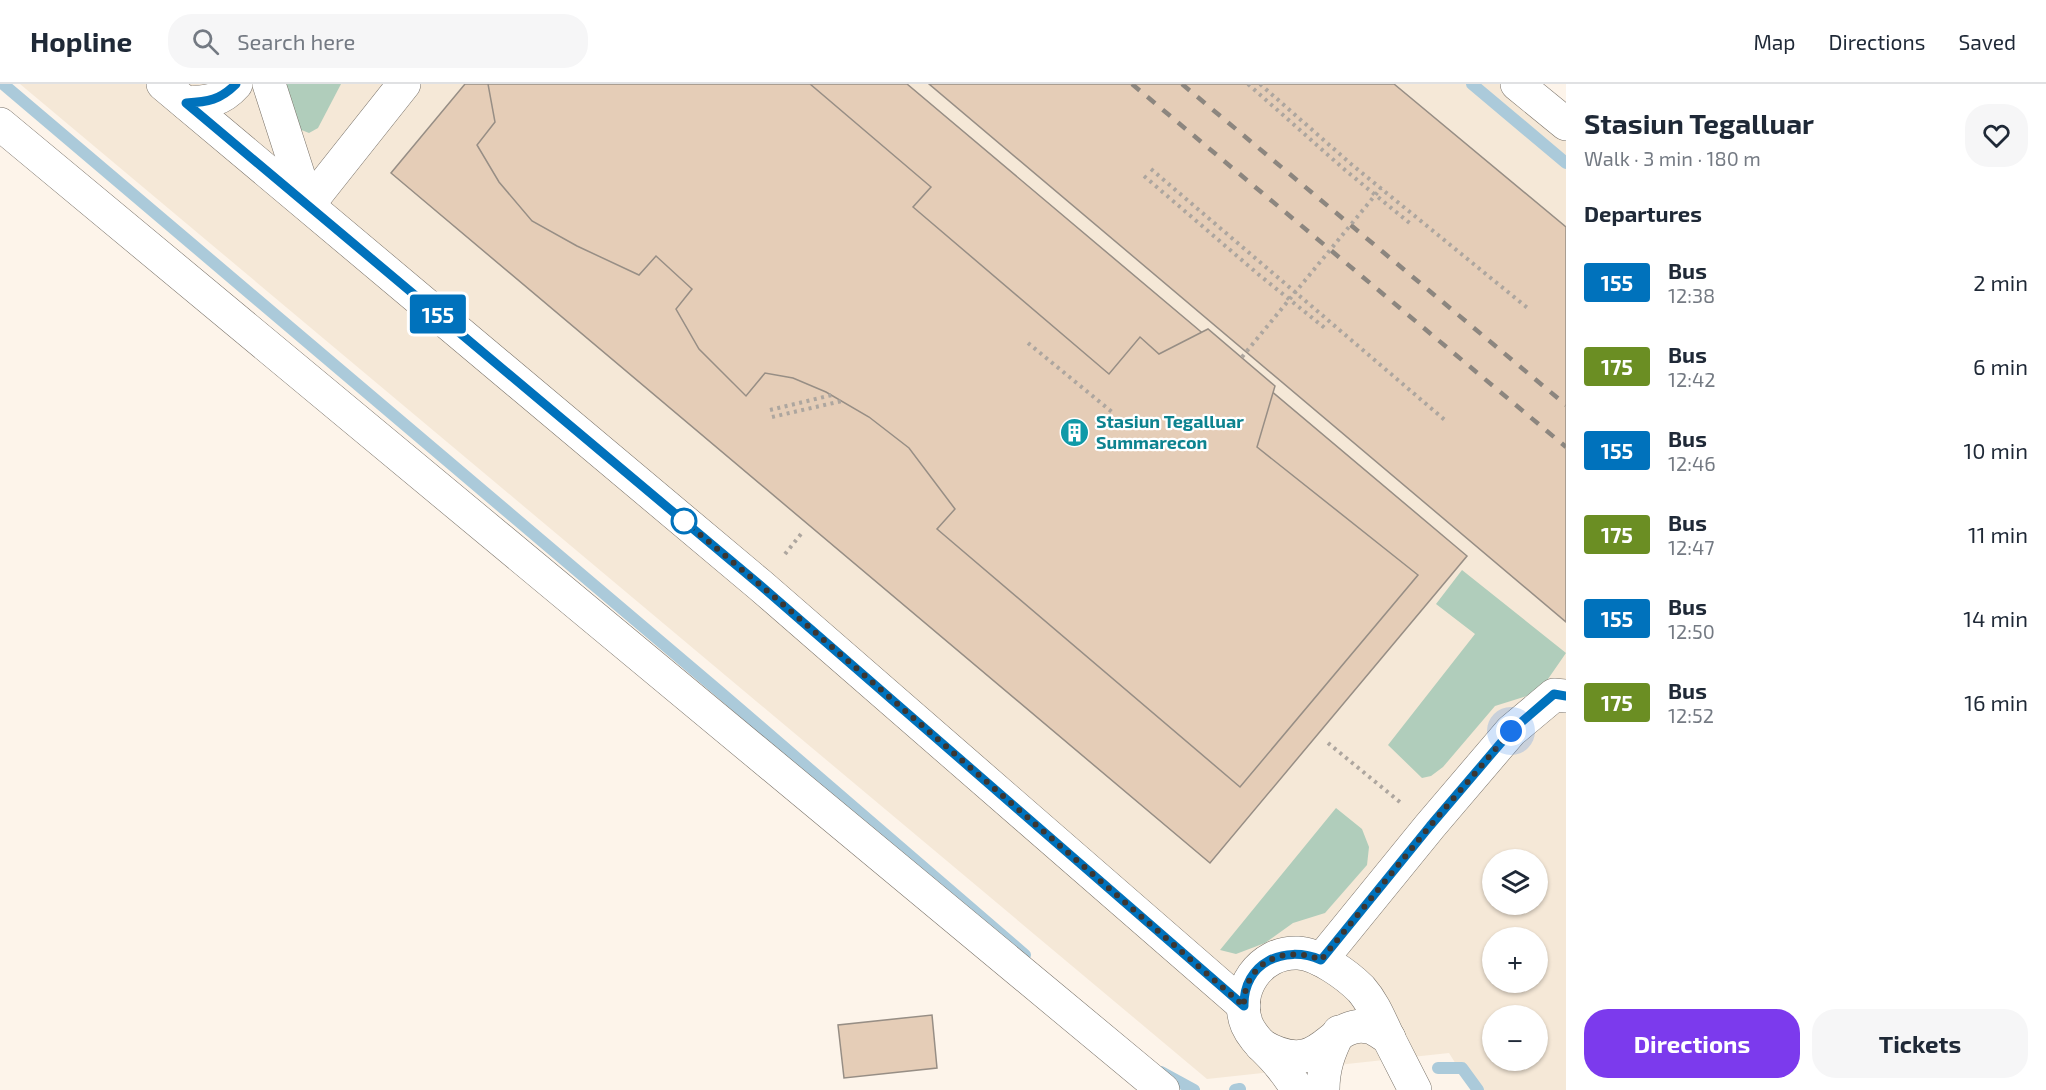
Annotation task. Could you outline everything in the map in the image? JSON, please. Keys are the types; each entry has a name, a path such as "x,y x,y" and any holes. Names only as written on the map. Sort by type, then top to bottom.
{"street":[{"path":"175,94 207,102 225,95 236,84"},
{"path":"269,84 308,205"},
{"path":"308,205 404,84"},
{"path":"1517,84 1566,124"},
{"path":"175,94 760,585 1244,1006"},
{"path":"0,124 1163,1090"},
{"path":"1325,963 1430,826 1517,725 1554,694 1566,696"},
{"path":"1298,1090 1280,1065 1252,1035 1247,1025 1244,1006 1244,994 1251,978 1263,964 1278,956 1296,953 1325,963 1345,975 1361,990 1376,1010 1415,1090"},
{"path":"1323,1090 1323,1073 1329,1052 1344,1023 1346,996 1342,983 1325,963"},
{"path":"1261,1045 1276,1053 1293,1057 1309,1055 1325,1047 1337,1035 1356,1026 1370,1027 1389,1038"}],"path":[{"path":"1248,84 1412,225"},
{"path":"1260,84 1350,164 1410,210 1530,310"},
{"path":"1151,169 1446,421"},
{"path":"1144,176 1326,329"},
{"path":"1242,357 1381,188"},
{"path":"1028,343 1112,412"},
{"path":"770,410 832,395"},
{"path":"772,417 842,401"},
{"path":"1328,743 1430,826"}],"shaded area":[{"name":"Stasiun Tegalluar Summarecon","path":"20,84 1502,84 1566,137 1566,1090 1472,1090 1449,1053 1207,1079"}],"green space":[{"path":"284,84 341,84 318,128 309,133 299,129"},
{"path":"1462,570 1566,653 1539,692 1495,706 1443,767 1431,776 1422,778 1388,745 1475,634 1436,604"},
{"path":"1336,808 1362,829 1369,847 1367,865 1325,913 1293,923 1265,943 1236,954 1220,950"}],"building":[{"name":"Stasiun Tegalluar Summarecon","path":"465,84 907,84 1467,556 1210,863 391,173"},
{"name":"Stasiun Tegalluar Summarecon","path":"488,84 810,84 931,187 913,207 1109,374 1140,337 1159,354 1208,329 1275,386 1257,447 1418,575 1240,787 937,529 955,509 909,448 869,417 826,392 793,378 765,373 746,396 699,349 676,309 692,289 656,256 639,275 577,246 532,221 499,182 477,145 495,122"},
{"path":"929,84 1394,84 1566,227 1566,622"},
{"path":"932,1015 937,1068 844,1078 838,1025"}],"waterway":[{"path":"3,84 720,692 1025,955"},
{"path":"1472,84 1566,163"},
{"path":"1438,1068 1462,1068 1478,1090"},
{"path":"1161,1072 1194,1090"},
{"path":"1235,1090 1240,1089"}],"railway":[{"path":"1132,84 1566,447"},
{"path":"1182,84 1566,405"}],"bus line":[{"name":"155","path":"236,84 225,95 207,102 186,103 760,585 1244,1006 1244,994 1251,978 1263,964 1278,956 1296,953 1321,960 1430,826 1517,725 1554,694 1566,696"}],"place":[{"name":"Stasiun Tegalluar Summarecon","path":"1075,432"}],"route":[{"path":"684,521 778,600 1244,1006 1244,994 1251,978 1263,964 1278,956 1296,953 1321,960 1511,731"}]}
